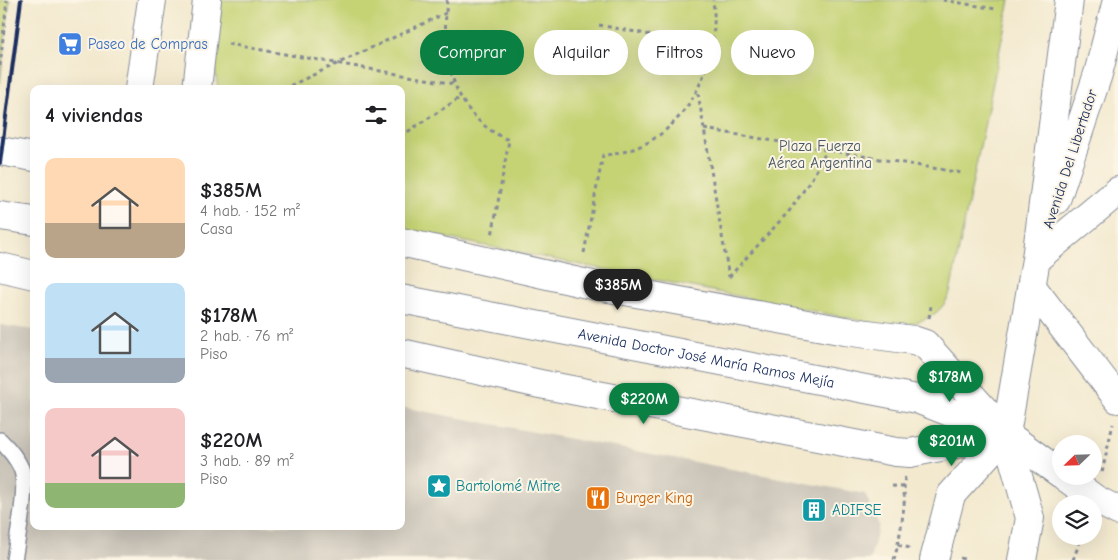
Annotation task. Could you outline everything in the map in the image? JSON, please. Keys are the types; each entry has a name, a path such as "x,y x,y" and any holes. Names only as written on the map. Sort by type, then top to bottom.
{"main road":[{"path":"140,85 152,0"},
{"path":"197,85 207,0"},
{"name":"Avenida Del Libertador","path":"1022,560 1030,518 1006,434 1036,259 1069,0"},
{"name":"Avenida Del Libertador","path":"1036,259 1098,74 1117,0"},
{"path":"0,151 30,156"},
{"path":"1036,259 1118,191"},
{"path":"0,216 30,220"},
{"path":"405,243 592,285 845,331 913,340 925,344 1006,434 1052,468"},
{"path":"0,267 30,274"},
{"path":"1032,286 1116,410"},
{"name":"Avenida Doctor José María Ramos Mejía","path":"405,300 917,399 1006,434"},
{"path":"405,354 540,384 896,452 910,453 1006,434"},
{"path":"934,560 951,495 1006,434"},
{"path":"1077,485 1106,505"}],"lane":[{"path":"0,440 10,450 21,469 24,487 14,560"}],"path":[{"path":"0,66 7,0"},
{"path":"447,0 446,51 454,84 478,120 491,131 509,140 492,236"},
{"path":"943,0 996,9"},
{"path":"714,1 715,30"},
{"path":"292,85 446,13"},
{"path":"599,25 638,33"},
{"path":"227,44 454,84"},
{"path":"584,253 603,155 626,152 652,141 678,118 698,92 704,75"},
{"path":"698,92 729,277 790,210 811,180 827,150"},
{"path":"405,133 461,97"},
{"path":"704,129 962,173"},
{"path":"929,317 931,306"},
{"path":"1106,505 1116,410"},
{"path":"892,486 903,487 905,491 900,536 894,559"},
{"path":"1074,560 1079,545"}],"shaded area":[{"path":"0,325 30,329 30,530 405,530 405,408 865,494 879,525 870,560 0,560"}],"green space":[{"path":"0,0 10,0 0,83"},
{"name":"Plaza Fuerza Aérea Argentina","path":"219,0 1010,0 950,293 940,309 934,314 919,321 893,327 405,230 405,85 217,85 214,61"}],"railway":[{"path":"0,163 21,0"}],"place":[{"name":"Paseo de Compras","path":"70,44"},
{"name":"Bartolomé Mitre","path":"439,486"},
{"name":"Burger King","path":"598,498"},
{"name":"ADIFSE","path":"814,510"}]}
